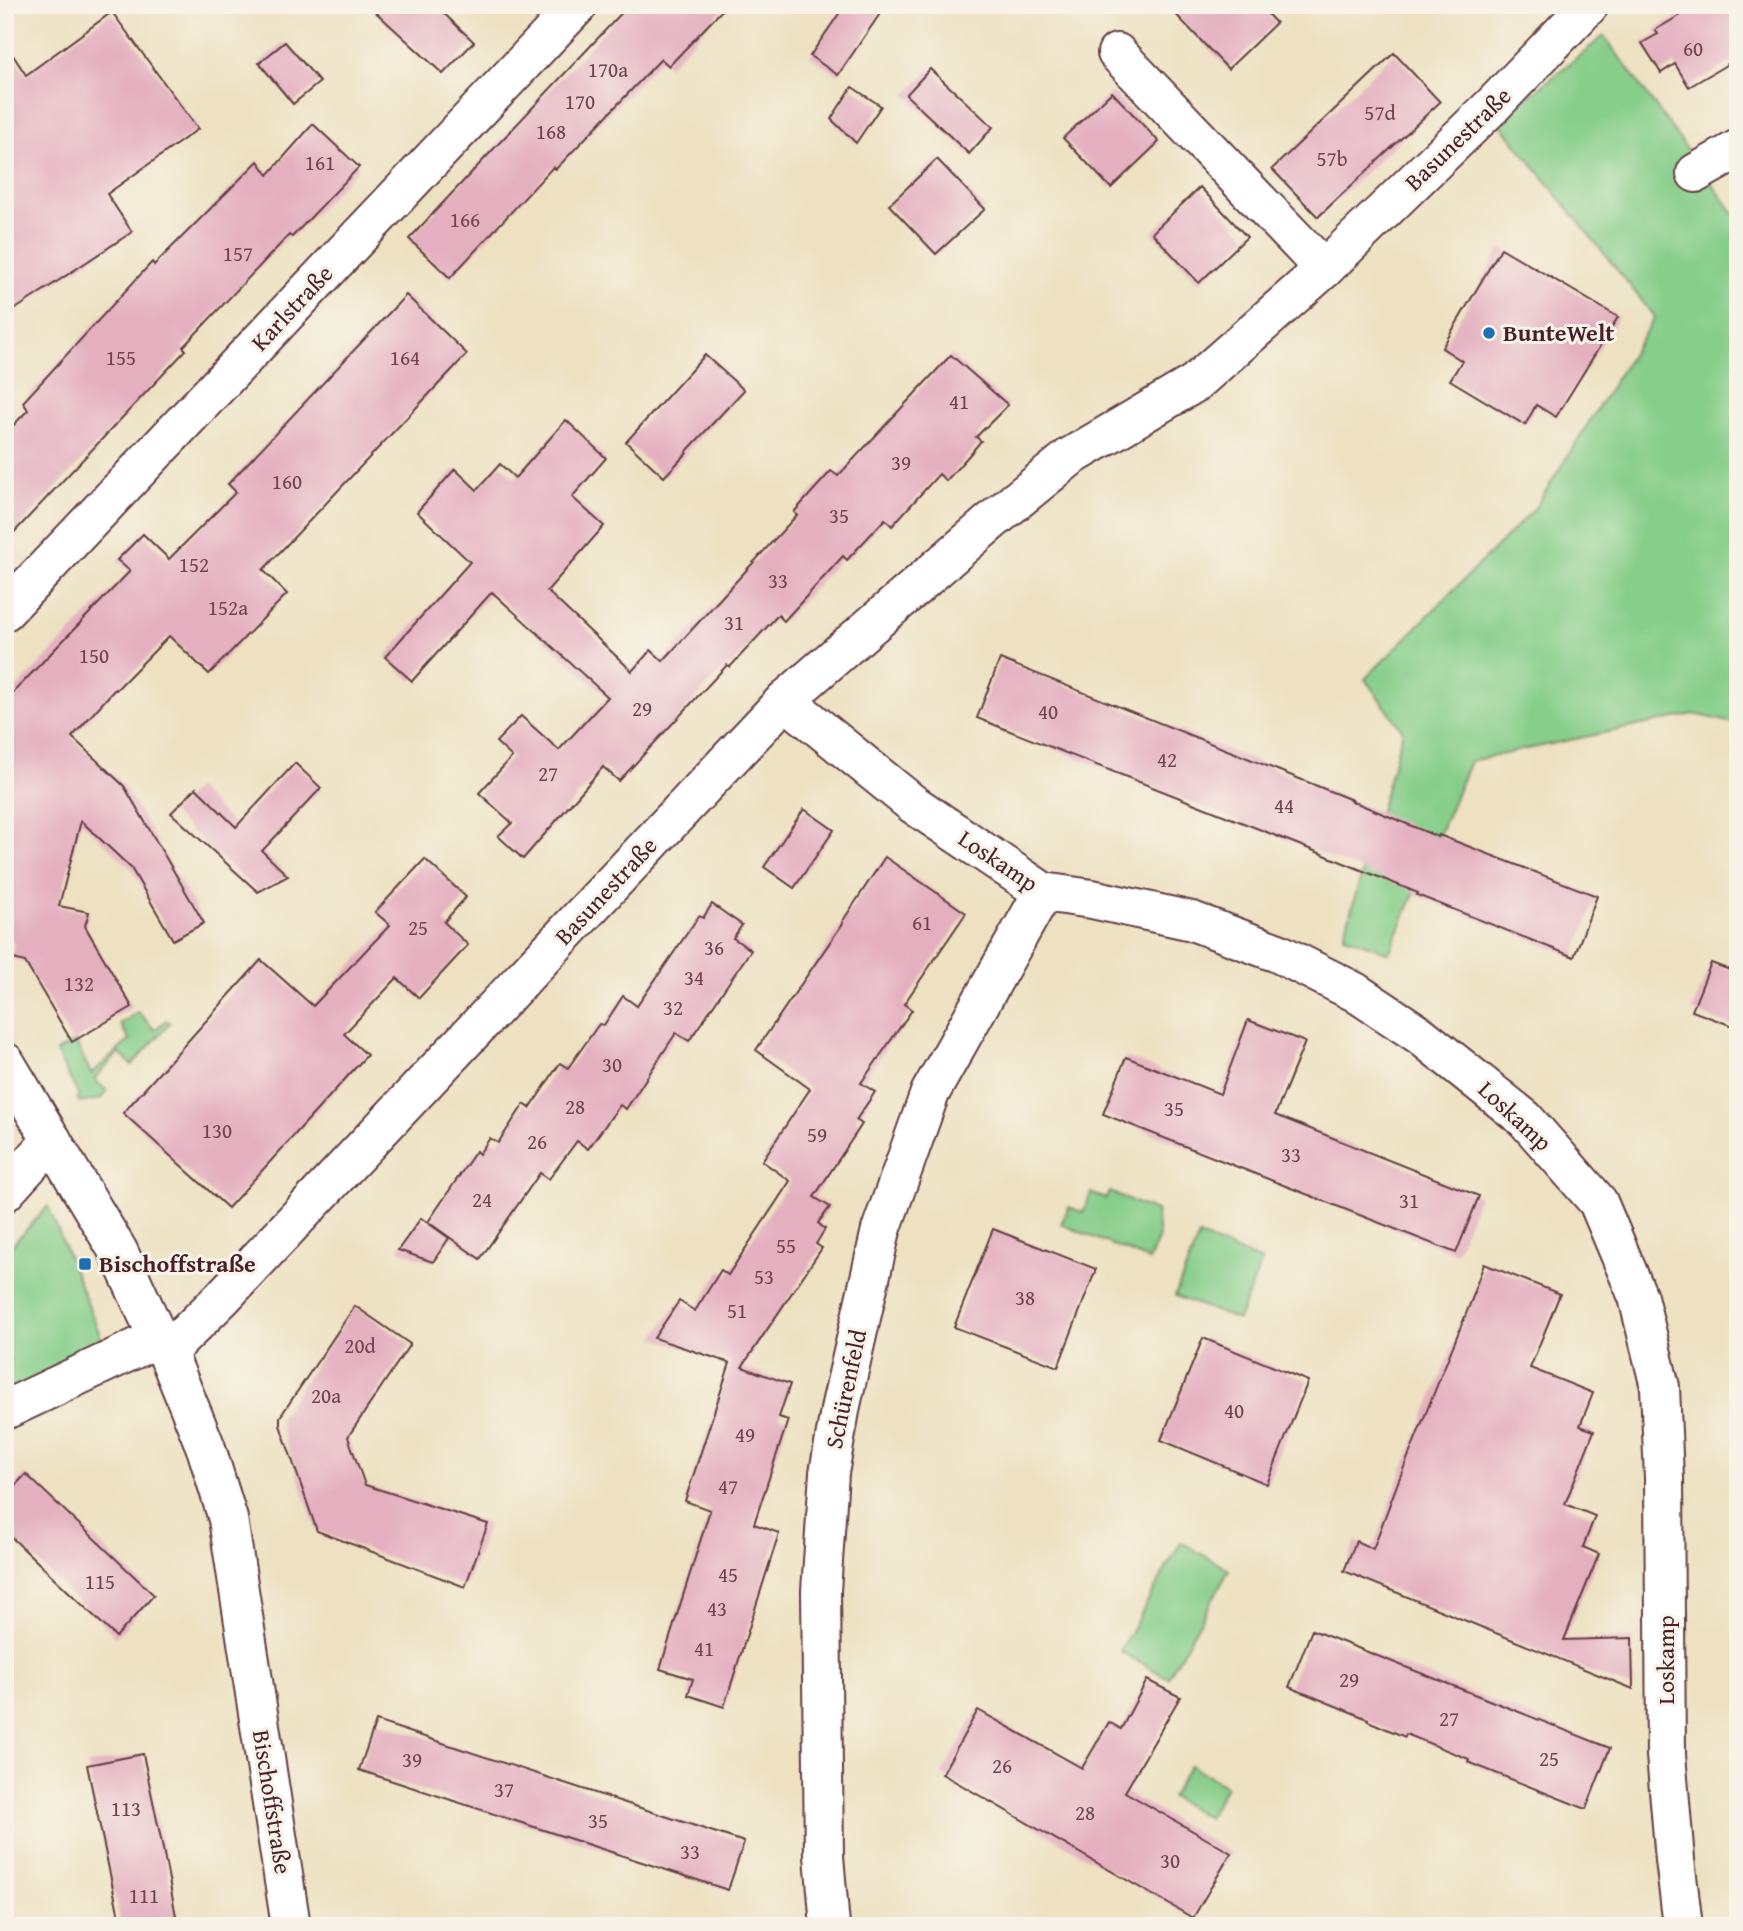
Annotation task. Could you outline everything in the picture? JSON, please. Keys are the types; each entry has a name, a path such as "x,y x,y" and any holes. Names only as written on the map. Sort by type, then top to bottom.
{"street":[{"name":"Karlstraße","path":"5,611 578,5"},
{"name":"Basunestraße","path":"5,1410 163,1345 230,1290 785,701 994,519 1070,457 1195,383 1324,269 1492,106 1589,5"},
{"path":"1117,53 1324,269"},
{"path":"1696,173 1738,149"},
{"name":"Loskamp","path":"785,701 913,804 1043,892 1092,899 1192,921 1278,953 1355,992 1420,1035 1525,1119 1598,1202 1638,1297 1660,1387 1664,1478 1666,1755 1683,1926"},
{"name":"Schürenfeld","path":"830,1926 824,1856 821,1591 829,1473 841,1405 881,1230 930,1093 1043,892"},
{"name":"Bischoffstraße","path":"5,1062 117,1251 163,1345 206,1448 228,1519 291,1926"},
{"path":"5,1192 52,1140"}],"green space":[{"path":"1604,36 1738,219 1738,724 1694,714 1470,761 1389,953 1344,936 1403,731 1365,679 1535,508 1655,317 1498,121"},
{"path":"138,1012 155,1030 166,1020 170,1023 132,1065 119,1053 94,1079 107,1091 100,1099 80,1103 56,1052 76,1042 91,1074 130,1040 120,1024"},
{"path":"1109,1192 1156,1211 1159,1237 1149,1260 1061,1224 1069,1207 1083,1213 1091,1193 1106,1199"},
{"path":"48,1206 105,1347 5,1396 5,1366 10,1360 5,1354 5,1253"},
{"path":"1199,1236 1262,1261 1238,1320 1175,1296"},
{"path":"1181,1542 1229,1570 1168,1678 1120,1651"},
{"path":"1190,1765 1226,1786 1208,1818 1171,1797"}],"building":[{"path":"368,5 435,5 474,42 443,74"},
{"path":"629,5 727,5 669,66 661,59 556,169 553,167 450,278 409,239"},
{"path":"845,5 886,5 838,75 810,56"},
{"path":"1167,5 1259,5 1276,23 1228,69"},
{"path":"1698,5 1738,5 1738,58 1689,87 1675,64 1661,73 1642,43 1658,34 1655,30"},
{"path":"112,12 198,129 107,194 132,232 5,316 5,43 26,75"},
{"path":"285,42 320,82 293,104 259,63"},
{"path":"1394,53 1440,102 1318,217 1272,169"},
{"path":"930,69 993,127 969,154 906,95"},
{"path":"852,87 881,106 856,143 831,119"},
{"path":"1112,92 1159,142 1111,188 1063,138"},
{"path":"313,124 359,167 292,237 289,235 183,347 186,350 5,542 5,434 28,410 23,402 152,262 154,265 258,161 268,175"},
{"path":"937,159 985,209 936,254 889,205"},
{"path":"1200,187 1247,237 1199,283 1152,233"},
{"name":"BunteWelt","path":"1501,248 1618,317 1556,417 1536,405 1525,425 1450,380 1462,361 1442,348"},
{"path":"406,295 467,354 263,570 287,594 209,674 169,636 115,689 72,737 124,786 204,923 173,940 131,868 81,821 59,906 89,912 85,926 132,1007 72,1042 25,962 10,958 14,945 5,931 5,701 130,571 117,560 143,534 169,559 236,492 228,484"},
{"path":"705,355 744,390 664,477 626,442"},
{"path":"951,355 1008,405 976,437 981,441 971,453 946,481 939,474 892,526 885,519 847,560 843,556 784,621 778,615 730,667 727,665 619,781 603,767 523,859 498,836 512,823 479,793 512,757 496,742 521,716 559,750 608,697 492,592 412,681 385,657 470,562 417,512 455,469 477,490 500,464 515,478 566,420 606,458 572,497 604,526 547,591 632,671 651,650 663,661 797,515 794,512 831,471 838,476"},
{"path":"1000,659 1438,837 1439,835 1597,896 1574,957 977,718"},
{"path":"295,763 321,788 262,851 288,876 258,892 171,813 196,788 236,827"},
{"path":"804,809 834,830 794,888 764,867"},
{"path":"885,857 966,913 904,1004 912,1010 861,1083 875,1092 856,1120 862,1124 814,1197 830,1207 818,1223 825,1229 816,1244 822,1248 742,1367 790,1384 779,1417 788,1420 754,1524 779,1533 724,1707 688,1695 693,1679 660,1669 710,1510 685,1501 730,1363 654,1338 679,1301 695,1311 721,1270 728,1275 790,1181 762,1161 810,1089 756,1050"},
{"path":"425,859 466,897 444,922 468,945 419,998 397,978 344,1034 367,1055 228,1208 123,1113 261,960 313,1006 390,925 375,912"},
{"path":"712,904 742,925 733,938 751,950 689,1041 676,1033 626,1109 620,1105 588,1149 577,1141 549,1179 540,1173 480,1259 428,1222 476,1151 479,1154 490,1138 498,1143 524,1104 530,1108 560,1063 568,1068 599,1024 604,1025 623,996 637,1006 699,916 703,918"},
{"path":"1711,963 1738,973 1738,1028 1692,1011"},
{"path":"1248,1020 1305,1042 1275,1115 1479,1196 1456,1253 1103,1114 1126,1057 1220,1094"},
{"path":"421,1218 449,1238 433,1262 398,1250"},
{"path":"993,1229 1096,1269 1058,1367 954,1327"},
{"path":"1484,1264 1560,1294 1530,1368 1593,1393 1580,1426 1594,1431 1565,1504 1595,1516 1583,1547 1599,1554 1564,1640 1632,1638 1633,1689 1344,1571 1356,1541 1373,1549"},
{"path":"355,1306 410,1344 348,1437 365,1485 488,1524 465,1587 317,1531 280,1425 280,1417"},
{"path":"1203,1338 1308,1381 1267,1484 1161,1440"},
{"path":"26,1474 154,1595 116,1637 5,1531 5,1496"},
{"path":"1312,1630 1610,1748 1586,1809 1468,1762 1469,1759 1406,1734 1405,1737 1289,1687"},
{"path":"1147,1680 1180,1697 1125,1792 1231,1853 1193,1918 942,1774 978,1710 1082,1768 1109,1722 1121,1729"},
{"path":"376,1721 744,1842 728,1890 359,1770"},
{"path":"143,1754 178,1926 121,1926 87,1765"}],"place":[{"name":"BunteWelt","path":"1489,333"},
{"name":"Bischoffstraße","path":"85,1264"}]}
